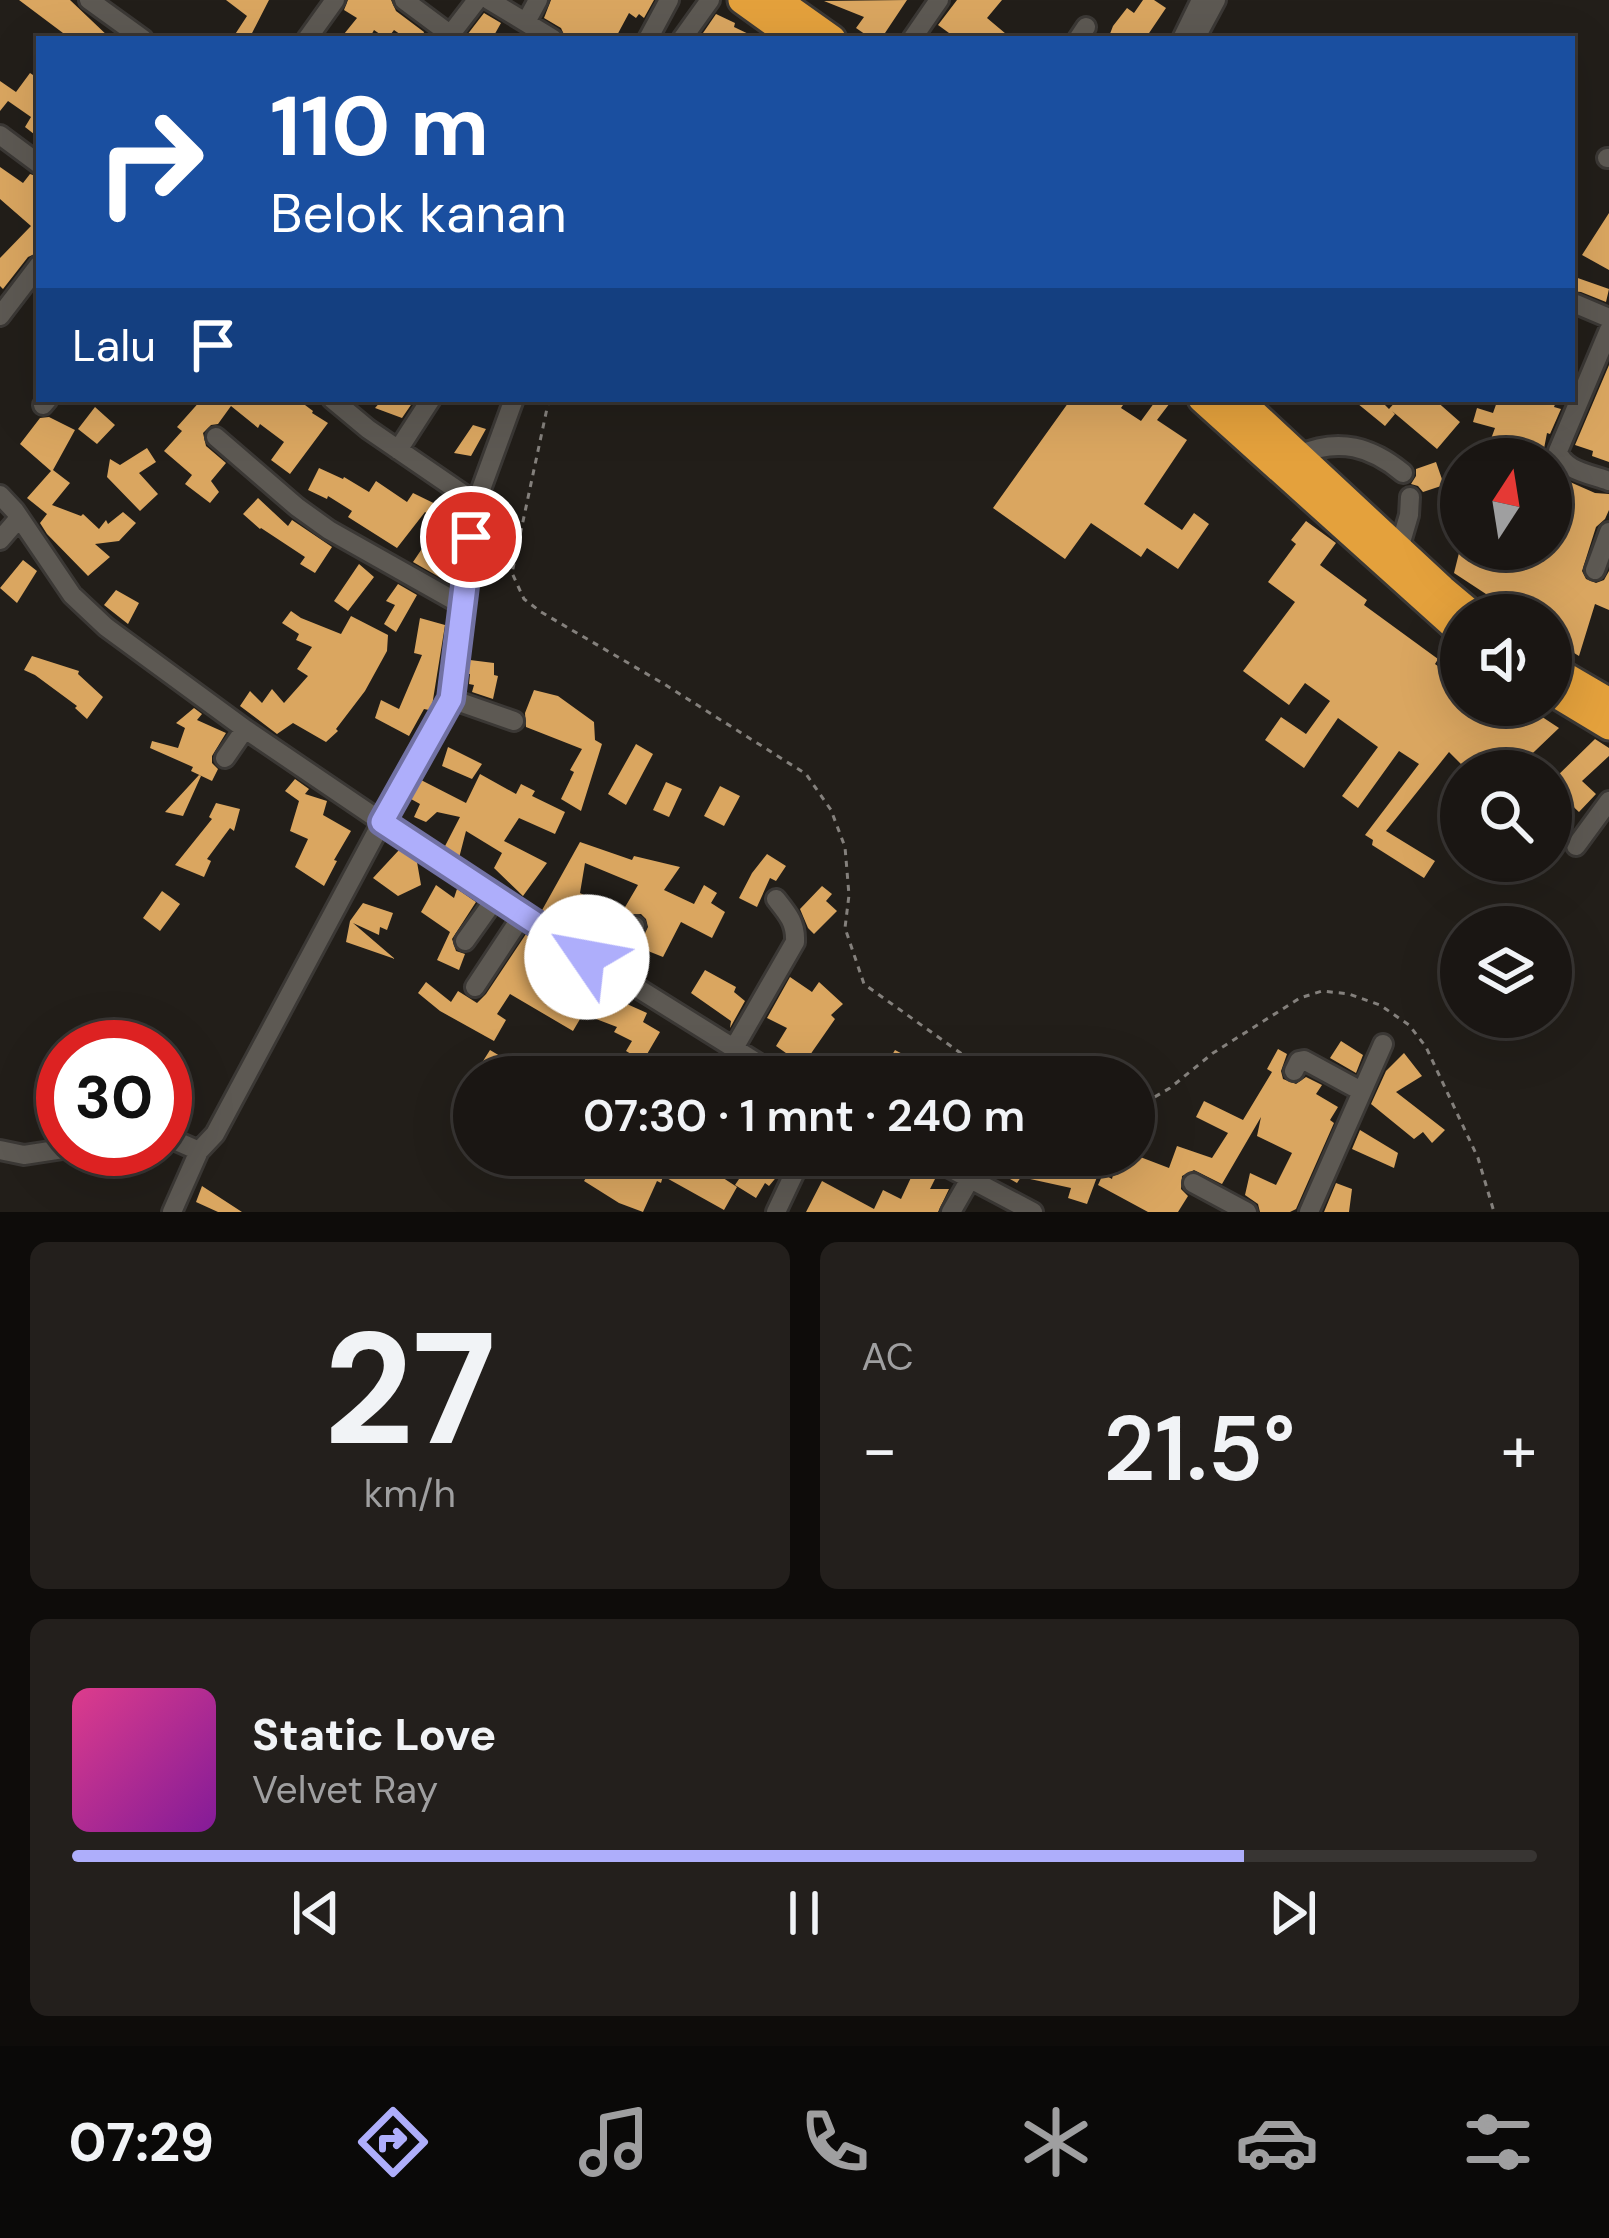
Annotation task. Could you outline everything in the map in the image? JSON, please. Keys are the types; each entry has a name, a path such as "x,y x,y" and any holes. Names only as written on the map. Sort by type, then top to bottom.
{"highway":[{"path":"742,0 792,36"},
{"path":"777,0 828,36"},
{"path":"1206,402 1291,463 1449,594"},
{"path":"1240,402 1291,463 1440,611"},
{"path":"1572,680 1609,702"},
{"path":"1572,704 1609,726"}],"street":[{"path":"89,0 139,36"},
{"path":"309,36 335,0"},
{"path":"404,0 448,36"},
{"path":"450,36 478,0"},
{"path":"489,0 548,36"},
{"path":"526,22 538,0"},
{"path":"650,36 669,0"},
{"path":"684,36 710,0"},
{"path":"915,36 939,0"},
{"path":"1183,36 1201,0"},
{"path":"1198,36 1216,0"},
{"path":"0,135 36,162"},
{"path":"0,316 36,269"},
{"path":"1576,304 1609,318"},
{"path":"1609,330 1558,457 1566,465 1609,481"},
{"path":"336,402 476,503"},
{"path":"398,450 429,402"},
{"path":"172,1212 200,1151 214,1134 451,699 476,503 513,402"},
{"path":"216,437 329,530 462,605"},
{"path":"1291,463 1312,449 1342,446 1369,450 1403,473"},
{"path":"0,494 72,595 145,657 495,899 746,1056"},
{"path":"1399,549 1410,497"},
{"path":"0,540 19,518"},
{"path":"1595,569 1609,532"},
{"path":"451,699 514,721"},
{"path":"225,758 244,729"},
{"path":"1576,846 1609,801"},
{"path":"466,941 495,899"},
{"path":"739,1056 795,942 792,919 776,899"},
{"path":"475,987 522,916"},
{"path":"608,971 635,926"},
{"path":"1309,1212 1383,1044"},
{"path":"1294,1071 1304,1060 1361,1091"},
{"path":"192,1148 200,1151"},
{"path":"0,1150 36,1153"},
{"path":"776,1212 793,1176"},
{"path":"964,1176 1033,1212"},
{"path":"951,1212 970,1179"},
{"path":"1193,1183 1247,1212"}],"path":[{"path":"549,402 512,573 524,599 806,774 831,810 844,847 849,895 845,928 864,984 965,1056"}],"building":[{"path":"19,0 70,0 108,36 67,36"},
{"path":"226,0 269,0 251,36 234,36 247,16"},
{"path":"348,0 391,0 423,36 403,36 394,30 383,36 374,30 371,36 342,36 357,18 344,10"},
{"path":"551,0 654,0 644,18 629,13 617,36 565,36 561,28 544,18"},
{"path":"907,0 883,36 868,36 856,28 864,17 824,1"},
{"path":"957,0 1002,0 987,18 1008,36 946,36 949,33 938,25"},
{"path":"1143,0 1154,0 1166,8 1147,36 1109,36 1127,8 1134,13"},
{"path":"484,13 501,23 494,36 467,35"},
{"path":"716,14 753,36 710,36 703,33"},
{"path":"30,73 36,77 36,136 25,127 31,117 8,101 0,111 0,81 16,92"},
{"path":"0,167 23,183 30,174 36,176 36,253 3,289 0,258 31,226 0,199"},
{"path":"1609,213 1609,270 1582,255"},
{"path":"1575,277 1609,289 1606,302 1575,291"},
{"path":"1609,365 1609,462 1575,445"},
{"path":"199,402 301,402 328,423 290,474 271,460 284,442 231,406 218,424 203,433 206,446 226,463 211,481 219,492 210,503 185,484 192,475 164,451 182,431 177,427"},
{"path":"380,402 413,402 402,418 375,408"},
{"path":"1069,402 1125,402 1121,408 1141,421 1155,402 1171,402 1157,420 1187,440 1144,504 1182,530 1194,513 1209,524 1178,569 1147,548 1141,557 1091,523 1065,559 993,508"},
{"path":"1356,402 1382,402 1389,409 1395,402 1437,402 1460,422 1446,438 1440,438 1437,449 1392,411 1395,414 1385,426"},
{"path":"1497,402 1556,402 1554,407 1561,409 1546,438 1491,438 1495,428 1473,422 1477,408 1493,413"},
{"path":"95,407 115,425 97,444 78,429"},
{"path":"49,417 75,430 53,470 70,483 52,505 83,514 99,529 123,512 136,523 119,541 95,544 110,557 88,576 47,534 40,523 47,514 27,498 51,471 20,444 40,418"},
{"path":"473,425 486,429 471,456 454,453"},
{"path":"147,448 156,462 139,473 158,494 140,511 107,477 110,459 120,465"},
{"path":"1436,462 1440,486 1423,492 1411,484 1416,469"},
{"path":"319,468 369,492 376,481 407,502 413,493 460,516 446,554 455,560 446,581 413,562 440,522 425,512 397,548 348,517 352,511 308,490"},
{"path":"1572,483 1609,494 1609,510 1596,527 1582,571 1596,583 1609,571 1609,610 1595,604 1579,656 1572,652 1572,594 1486,594 1454,573 1572,570"},
{"path":"258,498 288,526 292,520 332,547 315,573 300,564 305,557 243,514"},
{"path":"1306,521 1336,543 1320,565 1367,600 1364,605 1438,659 1440,726 1559,728 1536,750 1440,750 1440,763 1386,831 1435,861 1424,878 1372,845 1373,840 1365,835 1419,764 1399,751 1358,808 1342,796 1378,747 1338,718 1304,768 1265,740 1281,717 1306,734 1330,701 1305,683 1289,705 1243,671 1295,602 1268,582 1296,544 1291,540"},
{"path":"23,560 37,571 17,603 0,588"},
{"path":"359,564 374,577 348,611 334,601"},
{"path":"398,584 417,595 396,632 384,624 395,605 386,601"},
{"path":"116,590 139,603 128,624 104,605"},
{"path":"291,611 341,634 351,616 388,635 387,651 365,691 326,742 293,723 277,734 240,706 250,691 262,703 272,689 284,703 308,676 297,669 312,647 296,640 299,634 282,623"},
{"path":"420,618 445,625 432,706 424,709 409,736 375,718 381,700 399,709 422,655 414,653"},
{"path":"32,656 79,671 103,697 87,719 77,706 24,670"},
{"path":"470,660 494,663 498,676 493,699 472,692"},
{"path":"534,690 558,696 594,722 595,740 602,744 581,811 561,799 582,749 526,727 525,713"},
{"path":"194,708 202,714 197,720 226,733 212,756 218,769 212,781 150,748 152,741 178,748 185,728 176,723"},
{"path":"1595,739 1609,748 1609,756 1582,781 1596,794 1579,812 1572,806 1572,761"},
{"path":"636,744 653,754 626,805 608,794"},
{"path":"448,747 482,764 472,779 442,766"},
{"path":"480,774 516,794 521,784 535,791 532,796 565,812 555,834 519,818 504,841 547,863 523,896 494,868 502,853 466,831 459,858 444,848 460,817 437,812 426,822 414,817 420,804 411,799 421,780 466,803"},
{"path":"199,775 183,816 165,812"},
{"path":"295,779 309,789 305,794 327,801 323,815 351,831 324,886 295,867 308,839 290,831 299,801 285,791"},
{"path":"666,782 682,789 669,817 653,810"},
{"path":"720,786 740,796 724,826 704,816"},
{"path":"216,803 240,809 234,831 230,828 207,859 211,861 204,877 175,865 212,819"},
{"path":"580,842 632,860 634,856 680,867 664,890 694,904 704,885 717,893 711,903 725,912 712,938 681,922 663,957 638,947 648,927 641,914 628,915 614,935 580,926 583,919 541,912","holes":["585,863 638,885 621,914 580,893"]},
{"path":"399,850 417,862 421,885 398,896 373,878"},
{"path":"767,854 786,866 776,881 770,878 757,907 739,898"},
{"path":"436,885 454,898 457,889 476,902 452,939 456,951 465,954 459,970 437,960 450,932 421,912"},
{"path":"822,886 832,894 826,901 837,911 814,934 800,909"},
{"path":"162,891 180,904 160,931 143,918"},
{"path":"363,903 393,913 387,930 380,927 379,935 353,923 395,959 346,942 350,921"},
{"path":"526,934 542,944 529,964 573,981 582,969 597,980 591,988 647,1013 643,1022 660,1032 646,1056 634,1056 626,1051 632,1041 614,1032 617,1027 583,1014 573,1031 510,994 497,1014 506,1020 494,1041 418,993 426,982 451,1002 458,991 477,1003"},
{"path":"705,970 736,987 734,992 745,1001 730,1028 731,1021 691,993"},
{"path":"790,977 812,992 819,982 843,1004 831,1015 835,1019 809,1056 790,1056 776,1046 787,1028 767,1018"},
{"path":"1341,1041 1363,1055 1356,1073 1330,1058"},
{"path":"1278,1049 1287,1054 1283,1079 1296,1084 1306,1077 1322,1085 1316,1094 1338,1107 1296,1209 1260,1212 1258,1204 1245,1195 1250,1173 1276,1185 1292,1153 1257,1136 1261,1117 1222,1184 1194,1170 1182,1176 1181,1189 1188,1196 1178,1212 1148,1212 1098,1185 1102,1176 1155,1176 1155,1163 1169,1168 1177,1146 1212,1158 1228,1133 1196,1117 1204,1101 1243,1120 1272,1072 1267,1069"},
{"path":"1404,1053 1422,1076 1396,1092 1445,1130 1432,1143 1423,1132 1414,1139 1371,1104 1386,1071"},
{"path":"1360,1130 1398,1153 1394,1168 1352,1149"},
{"path":"587,1176 663,1176 643,1212 584,1181"},
{"path":"663,1176 720,1176 737,1187 724,1210"},
{"path":"741,1176 777,1176 769,1186 765,1183 756,1198 735,1185"},
{"path":"912,1176 935,1179 930,1189 949,1189 938,1212 806,1212 822,1181 874,1209 883,1190 901,1199"},
{"path":"1005,1176 1097,1177 1087,1204 1068,1198 1071,1188 1021,1177 1017,1183"},
{"path":"1336,1183 1352,1189 1349,1212 1324,1212"},
{"path":"202,1186 242,1212 218,1212 196,1202"}],"route":[{"path":"471,537 451,699 382,822 587,957"}]}
